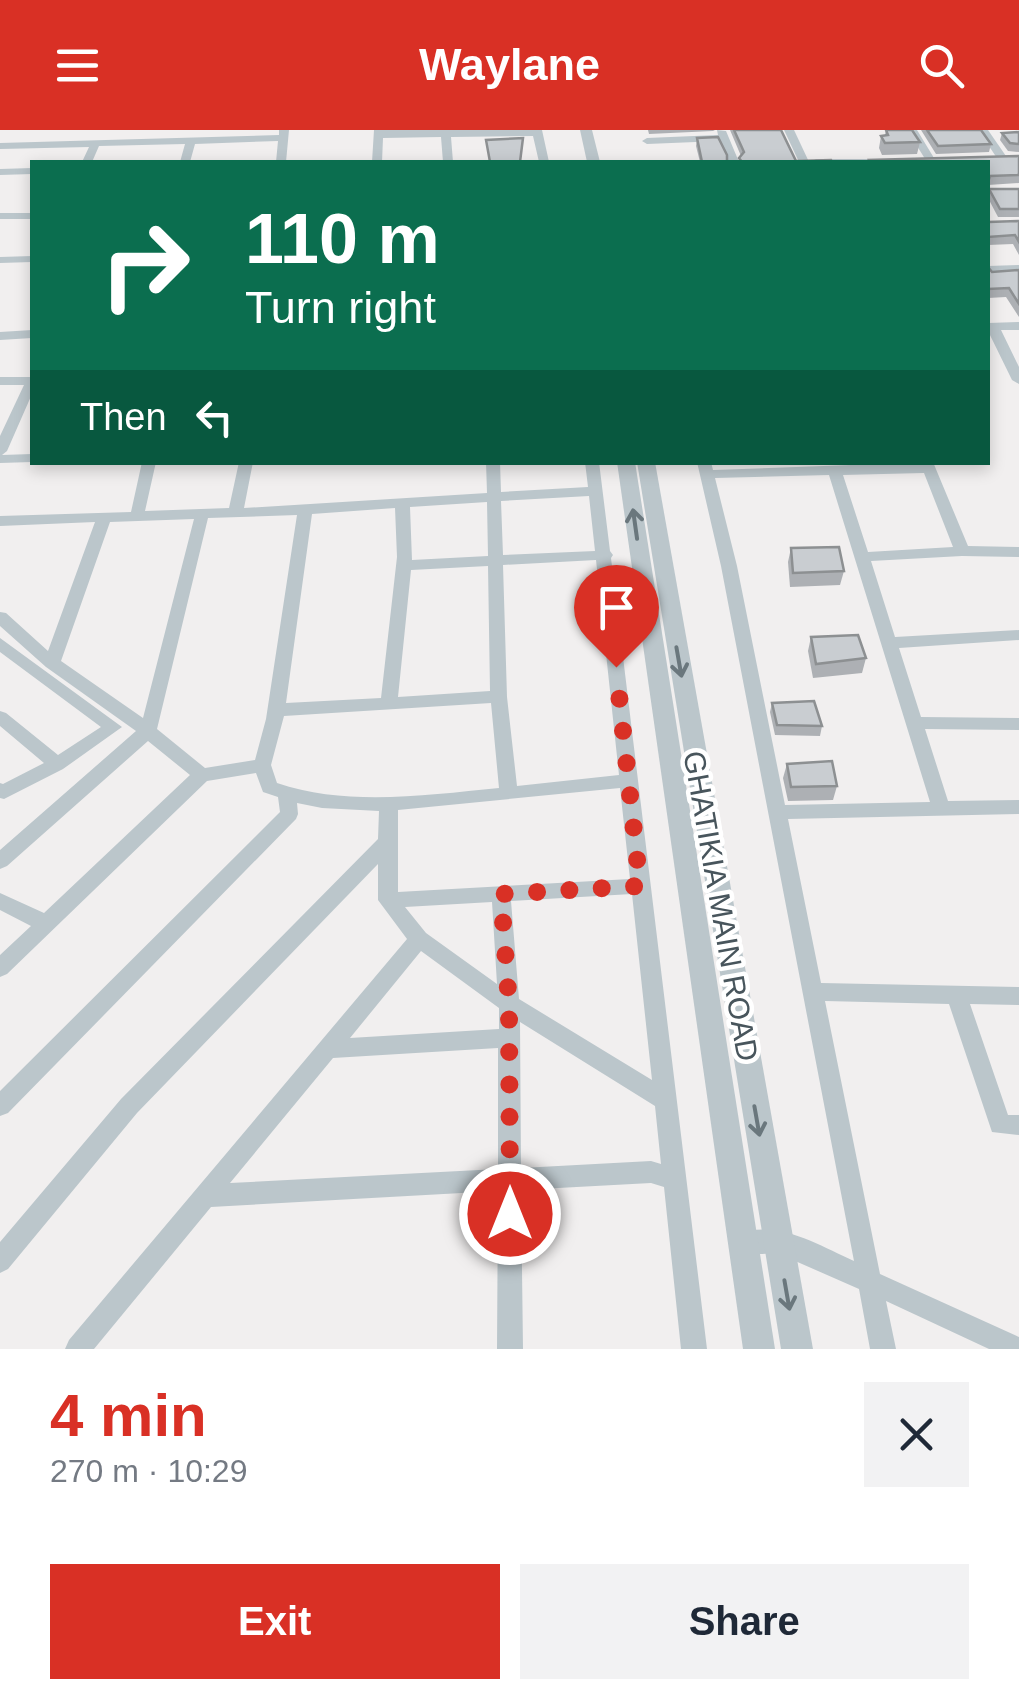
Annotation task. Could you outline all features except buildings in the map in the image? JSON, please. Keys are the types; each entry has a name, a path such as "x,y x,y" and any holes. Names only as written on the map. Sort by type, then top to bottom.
{"street":[{"path":"7,130 0,146 191,142 284,134 280,160"},
{"path":"573,130 580,160"},
{"path":"586,130 594,160"},
{"path":"789,130 803,160"},
{"path":"912,130 930,160"},
{"path":"378,160 379,133 446,136 538,131 544,160"},
{"path":"984,132 1002,134"},
{"path":"984,132 1003,159"},
{"path":"647,141 723,134 733,160"},
{"path":"446,136 448,160"},
{"path":"186,160 191,142"},
{"path":"88,160 95,144"},
{"path":"985,160 1019,158"},
{"path":"0,172 30,171"},
{"path":"0,216 30,216"},
{"path":"0,260 30,259"},
{"path":"990,267 1019,266"},
{"path":"1019,326 990,327 1019,380"},
{"path":"0,336 30,334"},
{"path":"0,381 30,381"},
{"path":"0,451 30,385"},
{"path":"0,460 30,458"},
{"path":"137,516 149,465"},
{"path":"236,512 245,465"},
{"path":"494,465 499,697 508,794"},
{"path":"592,465 694,1349"},
{"name":"GHATIKIA MAIN ROAD","path":"626,465 759,1349"},
{"name":"GHATIKIA MAIN ROAD","path":"647,465 796,1349"},
{"path":"883,1349 706,468 835,470 928,466 962,551"},
{"path":"835,470 917,723 940,809"},
{"path":"2,524 596,491"},
{"path":"389,704 404,566 402,503"},
{"path":"305,510 276,710 262,764 269,787 287,795 389,805 580,789 628,780"},
{"path":"0,861 148,731 202,514"},
{"path":"52,663 104,516"},
{"path":"863,557 1019,552"},
{"path":"404,566 605,555"},
{"path":"0,618 52,663 202,775"},
{"path":"891,642 1019,635"},
{"path":"0,644 112,727 56,764 4,792 0,790"},
{"path":"276,710 499,697"},
{"path":"0,717 56,764"},
{"path":"917,723 1019,724"},
{"path":"0,968 202,775 262,764"},
{"path":"0,1106 289,814 287,795"},
{"path":"389,805 388,900 419,939 509,1004 665,1100"},
{"path":"777,812 1019,807"},
{"path":"0,1261 129,1106 387,842"},
{"path":"388,900 640,886"},
{"path":"501,894 509,1004 510,1349"},
{"path":"0,900 47,924"},
{"path":"78,1349 419,939"},
{"path":"812,992 1019,996"},
{"path":"957,996 1000,1125 1019,1124"},
{"path":"327,1049 509,1038"},
{"path":"204,1196 651,1172 676,1179"},
{"path":"744,1243 777,1242 1017,1349"}],"route":[{"path":"510,1214 509,1004 501,894 640,886 616,667"}]}
